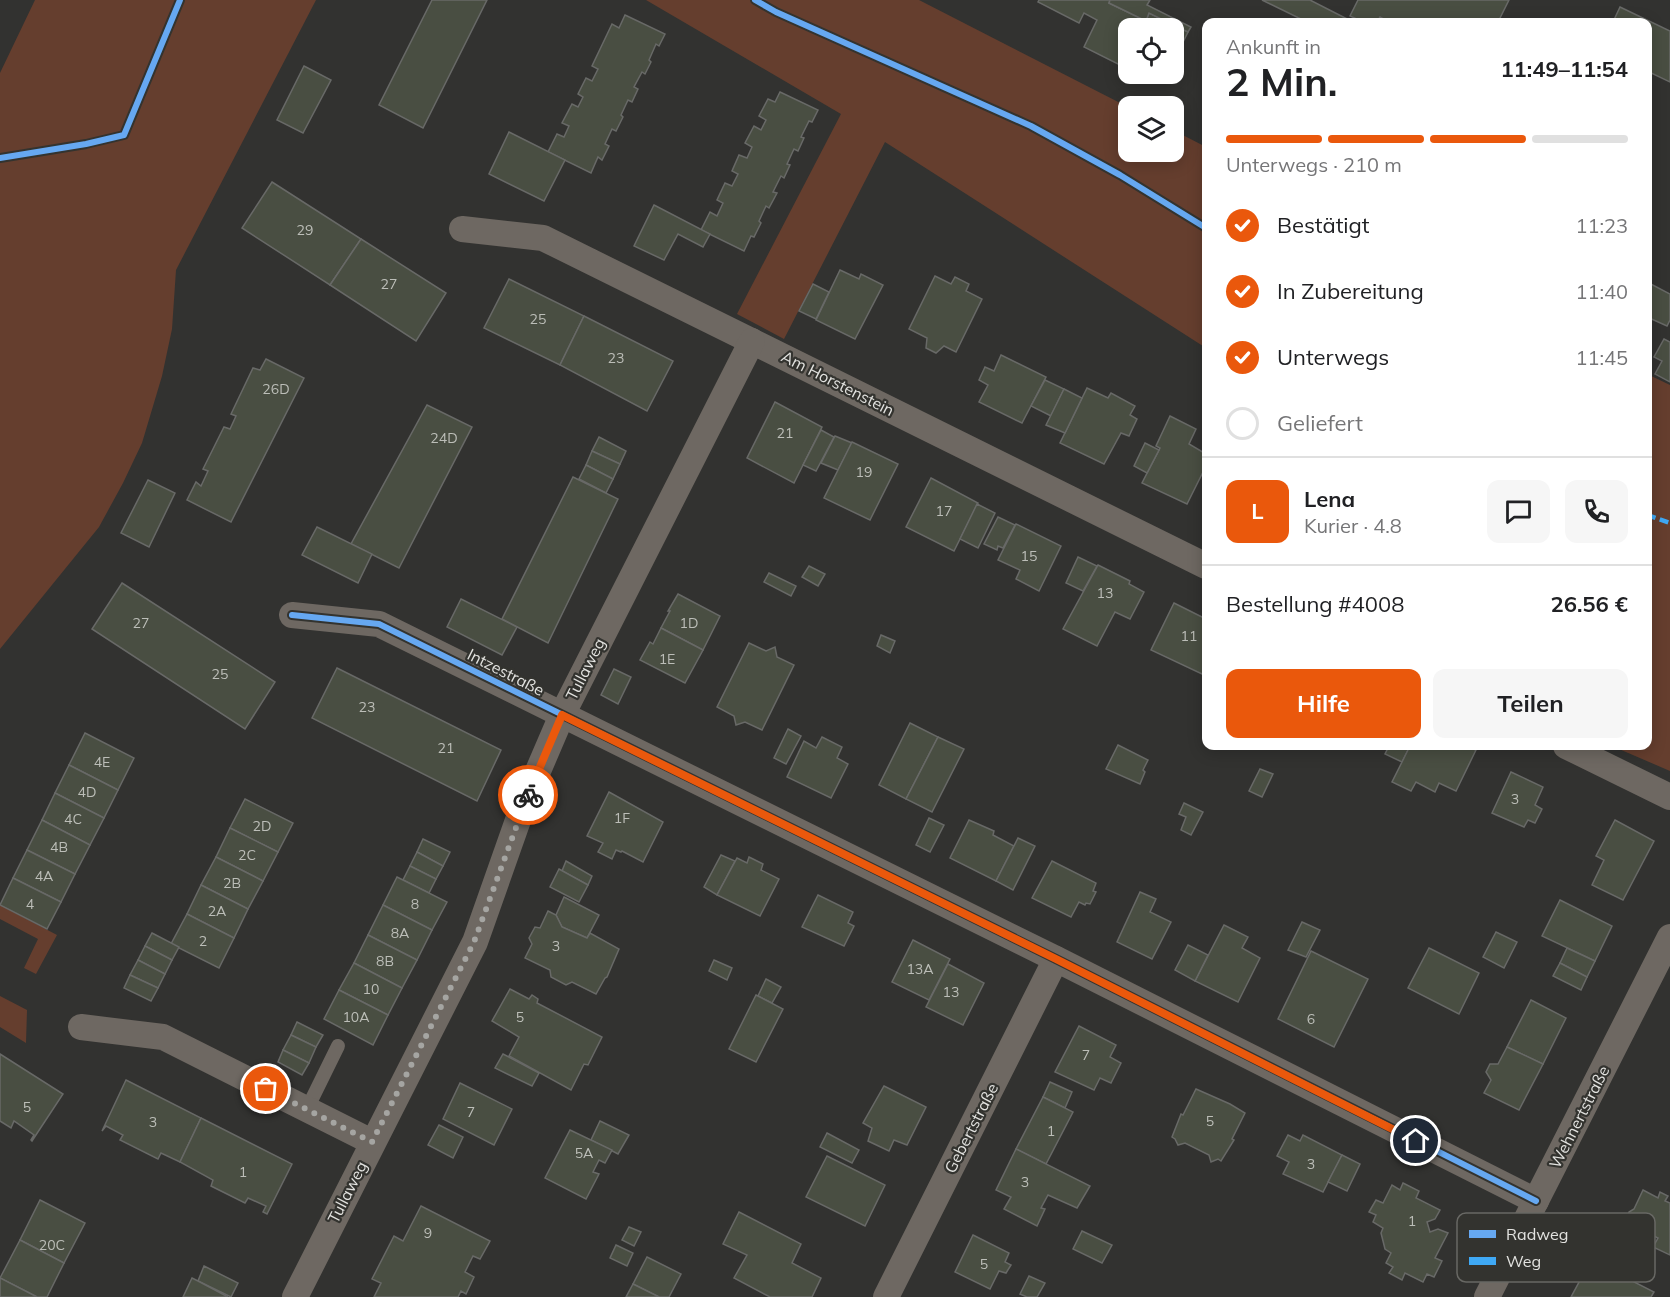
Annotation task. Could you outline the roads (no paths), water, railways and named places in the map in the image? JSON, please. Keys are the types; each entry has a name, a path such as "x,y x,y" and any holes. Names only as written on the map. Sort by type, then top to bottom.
{"street":[{"name":"Am Horstenstein","path":"462,229 543,238 1202,564"},
{"name":"Tullaweg","path":"295,1297 474,942 523,806 562,715 753,340"},
{"name":"Intzestraße","path":"292,615 379,624 1056,959 1536,1202"},
{"path":"1574,750 1670,797"},
{"name":"Wehnertstraße","path":"1530,1213 1670,937"},
{"name":"Gebertstraße","path":"886,1297 1056,959"},
{"path":"81,1027 162,1037 372,1142"},
{"name":"Wehnertstraße","path":"1487,1297 1495,1282"}],"lane":[{"path":"307,1109 338,1046"}]}
